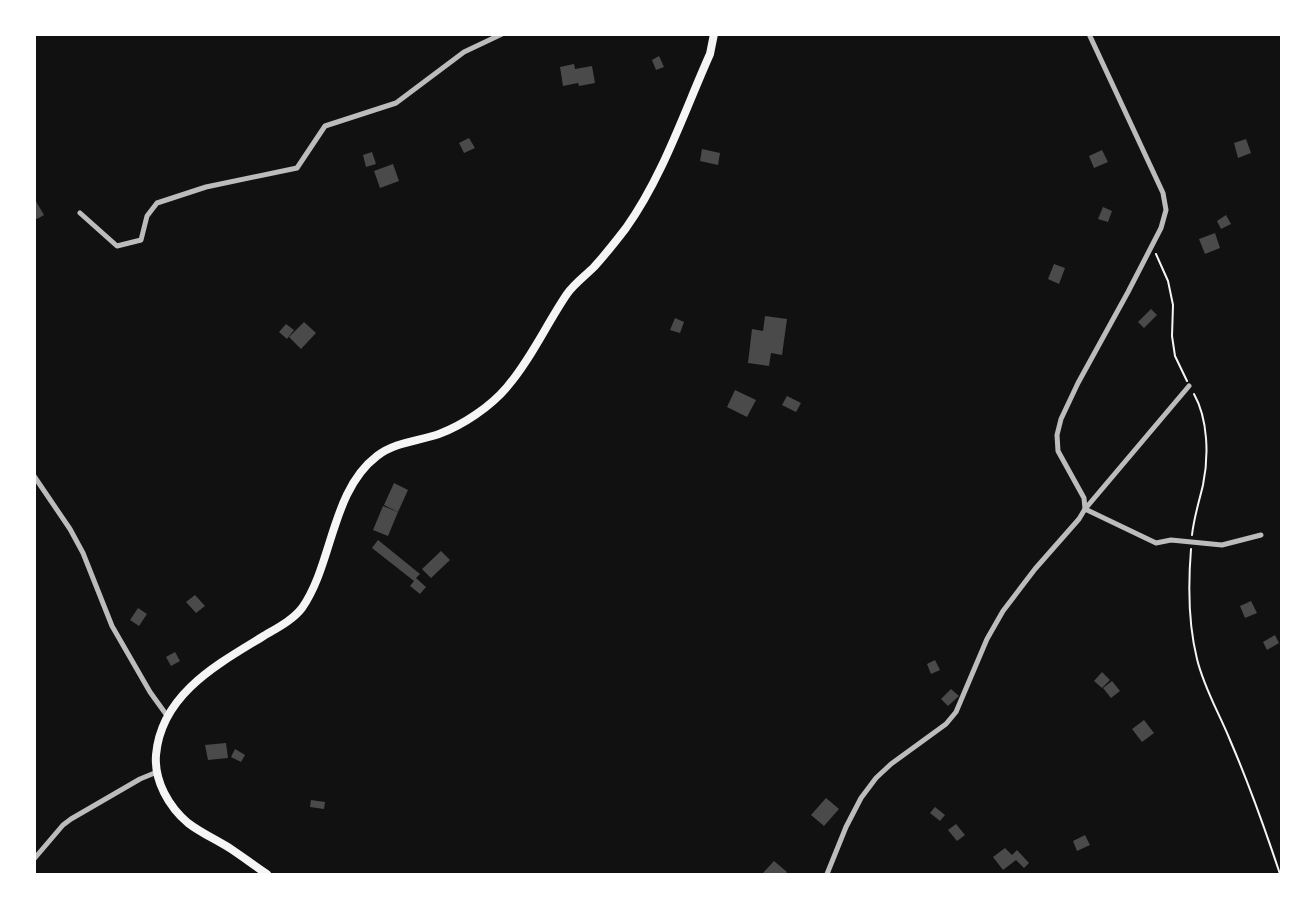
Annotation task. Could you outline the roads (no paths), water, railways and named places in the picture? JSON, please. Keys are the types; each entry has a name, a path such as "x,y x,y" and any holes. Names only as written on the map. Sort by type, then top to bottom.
{"main road":[{"path":"267,874 189,824 173,807 162,788 157,772 156,756 160,731 187,688 203,674 286,623 301,609 313,586 334,525 357,474 378,455 405,443 439,434 460,424 506,389 527,361 568,291 594,266 626,228 661,167 710,54 714,34"}],"street":[{"path":"80,213 117,246 141,240 147,216 157,203 206,188 297,168 325,126 396,103 464,51 502,34"},
{"path":"1085,509 1084,498 1058,451 1057,435 1061,419 1078,382 1152,246 1161,228 1166,210 1163,193 1089,34"},
{"path":"827,874 846,827 861,798 876,778 891,764 946,724 956,712 987,639 1003,611 1035,569 1189,386"},
{"path":"34,476 83,553 112,626 150,692 168,717"},
{"path":"1085,509 1156,543 1171,540 1222,545 1261,535"},
{"path":"34,859 71,819 140,779 157,772"}]}
